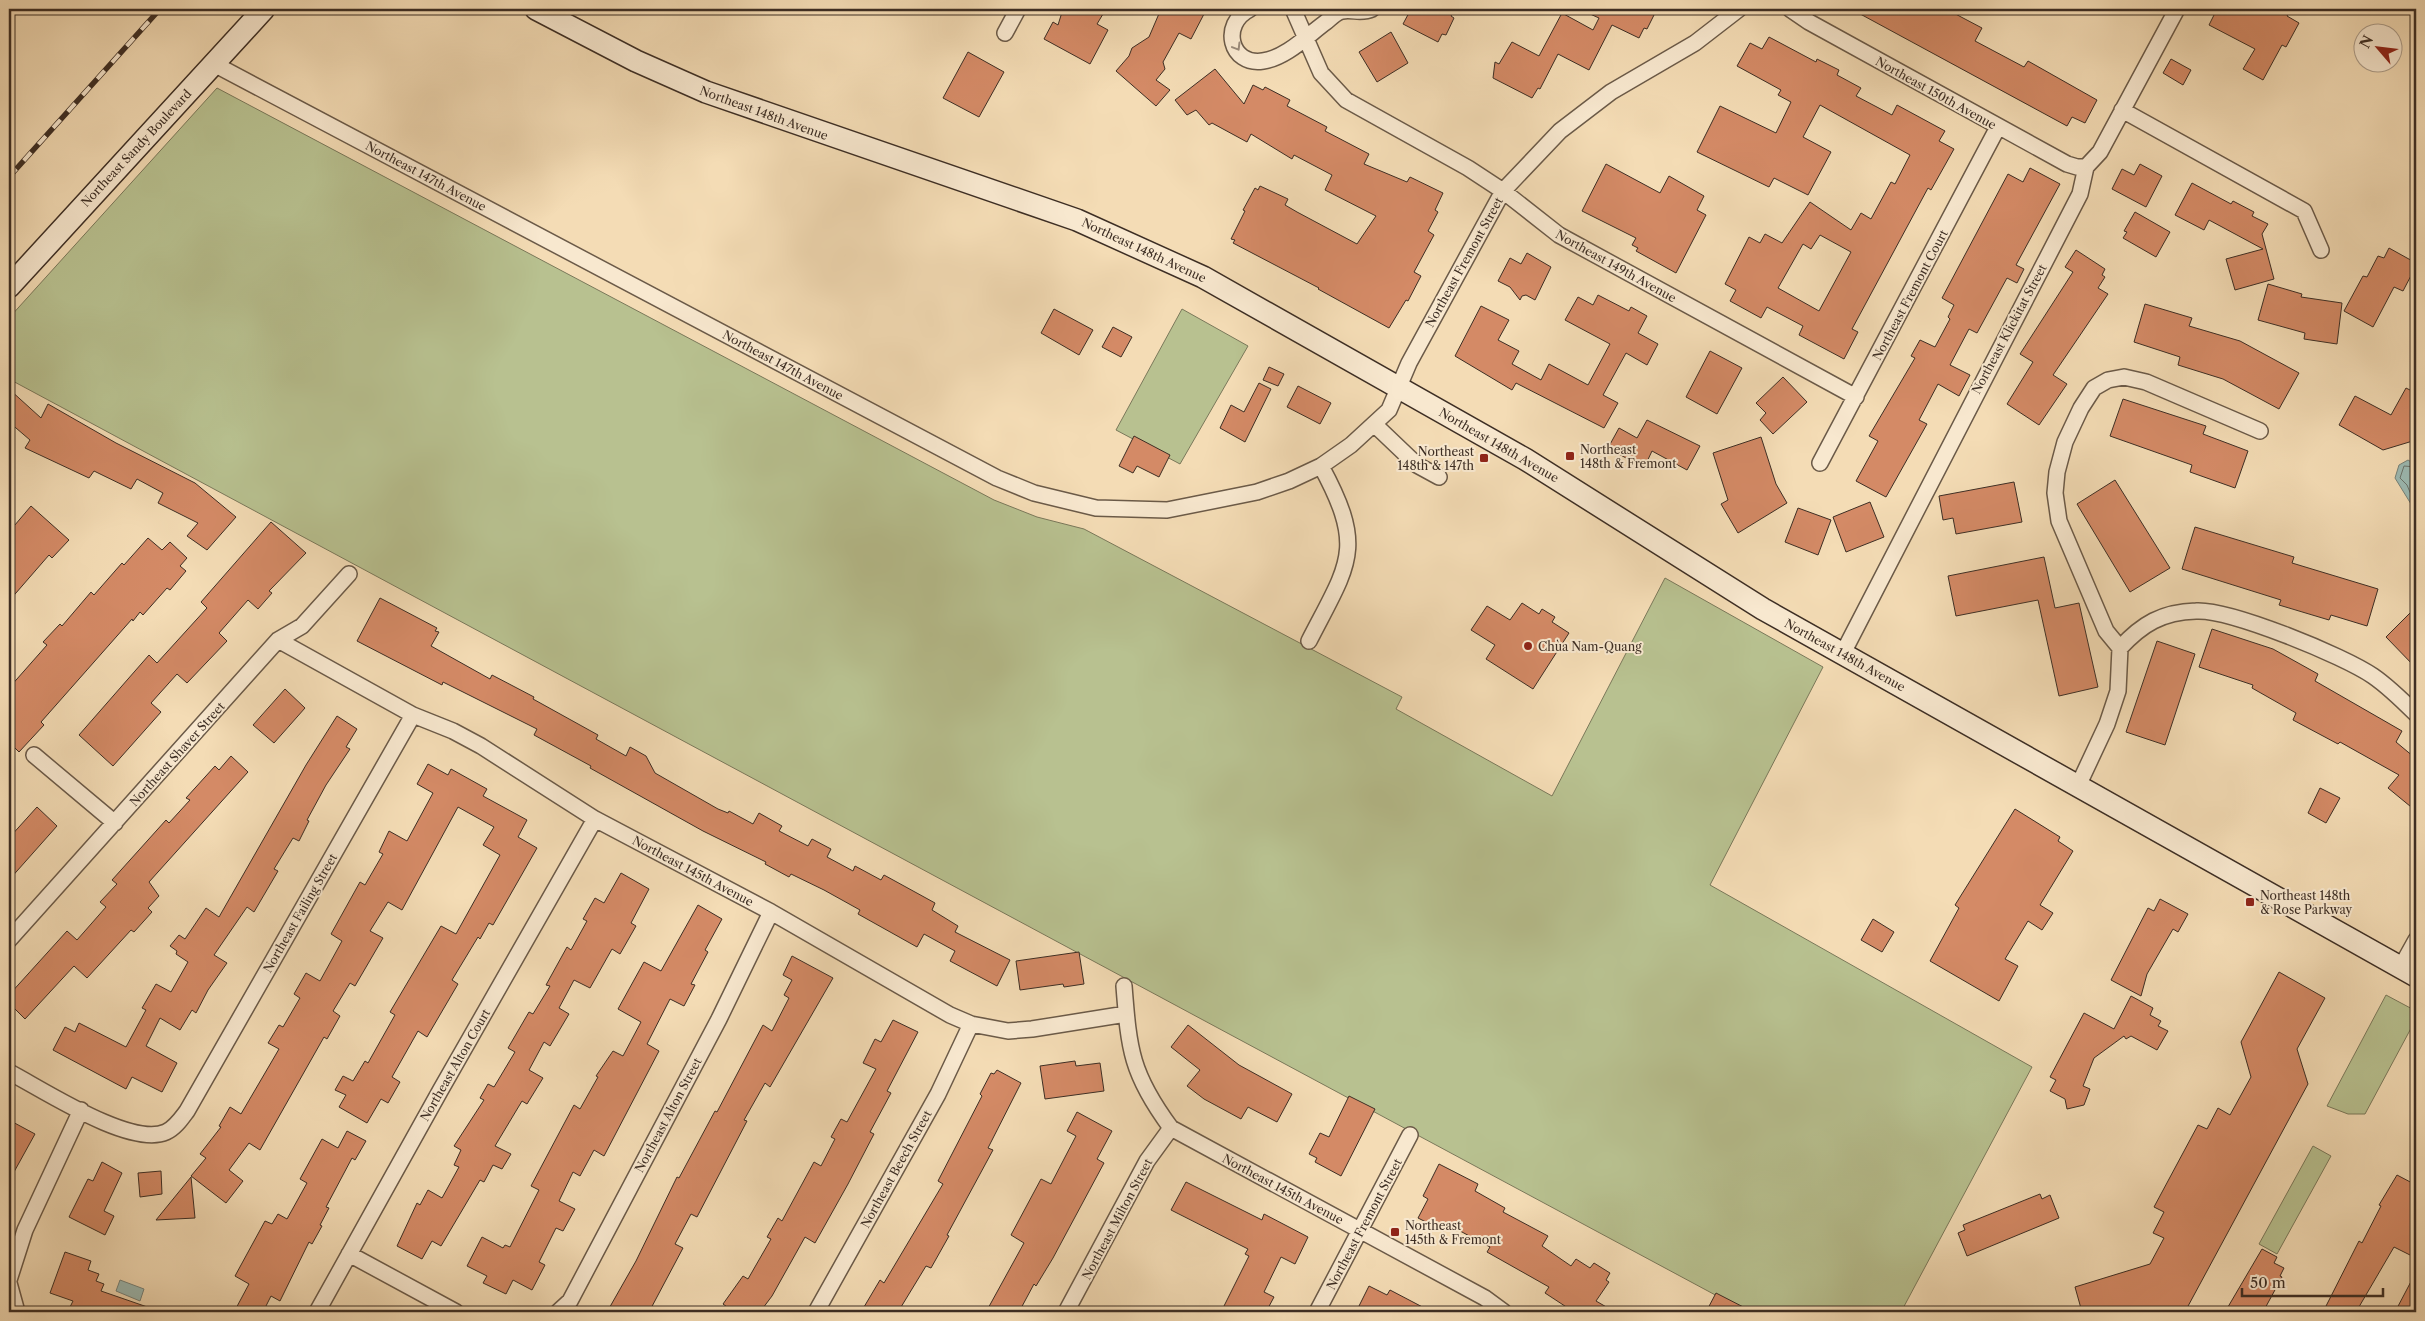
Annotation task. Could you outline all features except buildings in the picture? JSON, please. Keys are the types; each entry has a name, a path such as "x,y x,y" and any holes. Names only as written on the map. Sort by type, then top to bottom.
{"main road":[{"name":"Northeast Sandy Boulevard","path":"9,287 264,9"},
{"name":"Northeast 148th Avenue","path":"536,9 636,61 706,92 824,135 1032,204 1120,238 1223,287 1559,479 1755,604 2409,972"}],"street":[{"path":"1005,33 1018,9"},
{"path":"1250,9 1242,13 1235,20 1232,30 1232,42 1238,52 1254,62 1265,61 1306,38 1341,11 1361,13 1372,9"},
{"name":"Northeast 149th Avenue","path":"1293,9 1321,73 1346,100 1431,146 1503,191 1567,240 1856,397"},
{"name":"Northeast Fremont Street","path":"1399,386 1409,363 1503,191 1560,131 1611,92 1695,43 1739,9"},
{"name":"Northeast 150th Avenue","path":"1790,9 1809,22 1998,127 2068,164 2086,167"},
{"name":"Northeast Klickitat Street","path":"1843,653 2080,194 2086,167 2100,152 2177,9"},
{"name":"Northeast 147th Avenue","path":"214,64 988,474 1034,493 1096,508 1167,510 1257,492 1289,481 1321,466 1351,445 1389,410 1399,386"},
{"path":"2122,110 2304,211 2321,250"},
{"name":"Northeast Fremont Court","path":"1820,463 1998,127"},
{"path":"2120,648 2106,631 2059,521 2055,493 2057,472 2065,442 2080,408 2094,388 2108,380 2124,377 2146,382 2260,431"},
{"path":"1374,424 1417,465 1439,477"},
{"path":"1309,641 1343,575 1348,561 1349,543 1346,520 1338,498 1321,466"},
{"name":"Northeast Shaver Street","path":"9,940 278,640 302,626 349,574"},
{"path":"2078,786 2106,724 2118,691 2120,648 2132,634 2149,622 2172,614 2197,611 2223,613 2308,645 2372,676 2416,714"},
{"name":"Northeast 145th Avenue","path":"278,640 413,715 453,731 481,746 595,819 771,912 950,1015 971,1024 1008,1030 1032,1029 1126,1014"},
{"name":"Northeast Failing Street","path":"9,1072 81,1110 133,1134 151,1135 165,1133 176,1126 187,1111 413,715"},
{"path":"34,755 115,823"},
{"name":"Northeast Alton Court","path":"318,1312 595,819"},
{"name":"Northeast Alton Street","path":"558,1312 570,1301 719,1019 771,912"},
{"path":"2409,972 2416,940"},
{"name":"Northeast 145th Avenue","path":"1124,986 1129,1047 1135,1068 1144,1089 1171,1128 1361,1230 1484,1298 1504,1312"},
{"name":"Northeast Beech Street","path":"816,1312 938,1094 971,1024"},
{"path":"17,1312 9,1281 25,1230 81,1110"},
{"name":"Northeast Milton Street","path":"1066,1312 1147,1161 1171,1128"},
{"name":"Northeast Fremont Street","path":"1317,1312 1410,1135"},
{"path":"349,1254 456,1312"}],"green space":[{"path":"217,88 994,500 1037,517 1084,529 1402,697 1396,709 1552,796 1665,578 1823,667 1710,885 2032,1067 1901,1312 1747,1312 9,379 9,318"},
{"path":"1182,309 1248,346 1180,464 1116,430"},
{"path":"2386,995 2416,1011 2416,1019 2365,1114 2348,1114 2327,1106"},
{"path":"2313,1146 2331,1156 2277,1254 2259,1244"}],"water":[{"path":"2408,460 2416,465 2416,502 2411,504 2395,478 2399,465"},
{"path":"120,1280 144,1289 140,1301 116,1291"}],"railway":[{"path":"9,177 160,9"}],"place":[{"name":"Northeast 148th & Fremont","path":"1570,456"},
{"name":"Northeast 148th & 147th","path":"1484,458"},
{"name":"Chùa Nam-Quang","path":"1528,646"},
{"name":"Northeast 148th & Rose Parkway","path":"2250,902"},
{"name":"Northeast 145th & Fremont","path":"1395,1232"}]}
